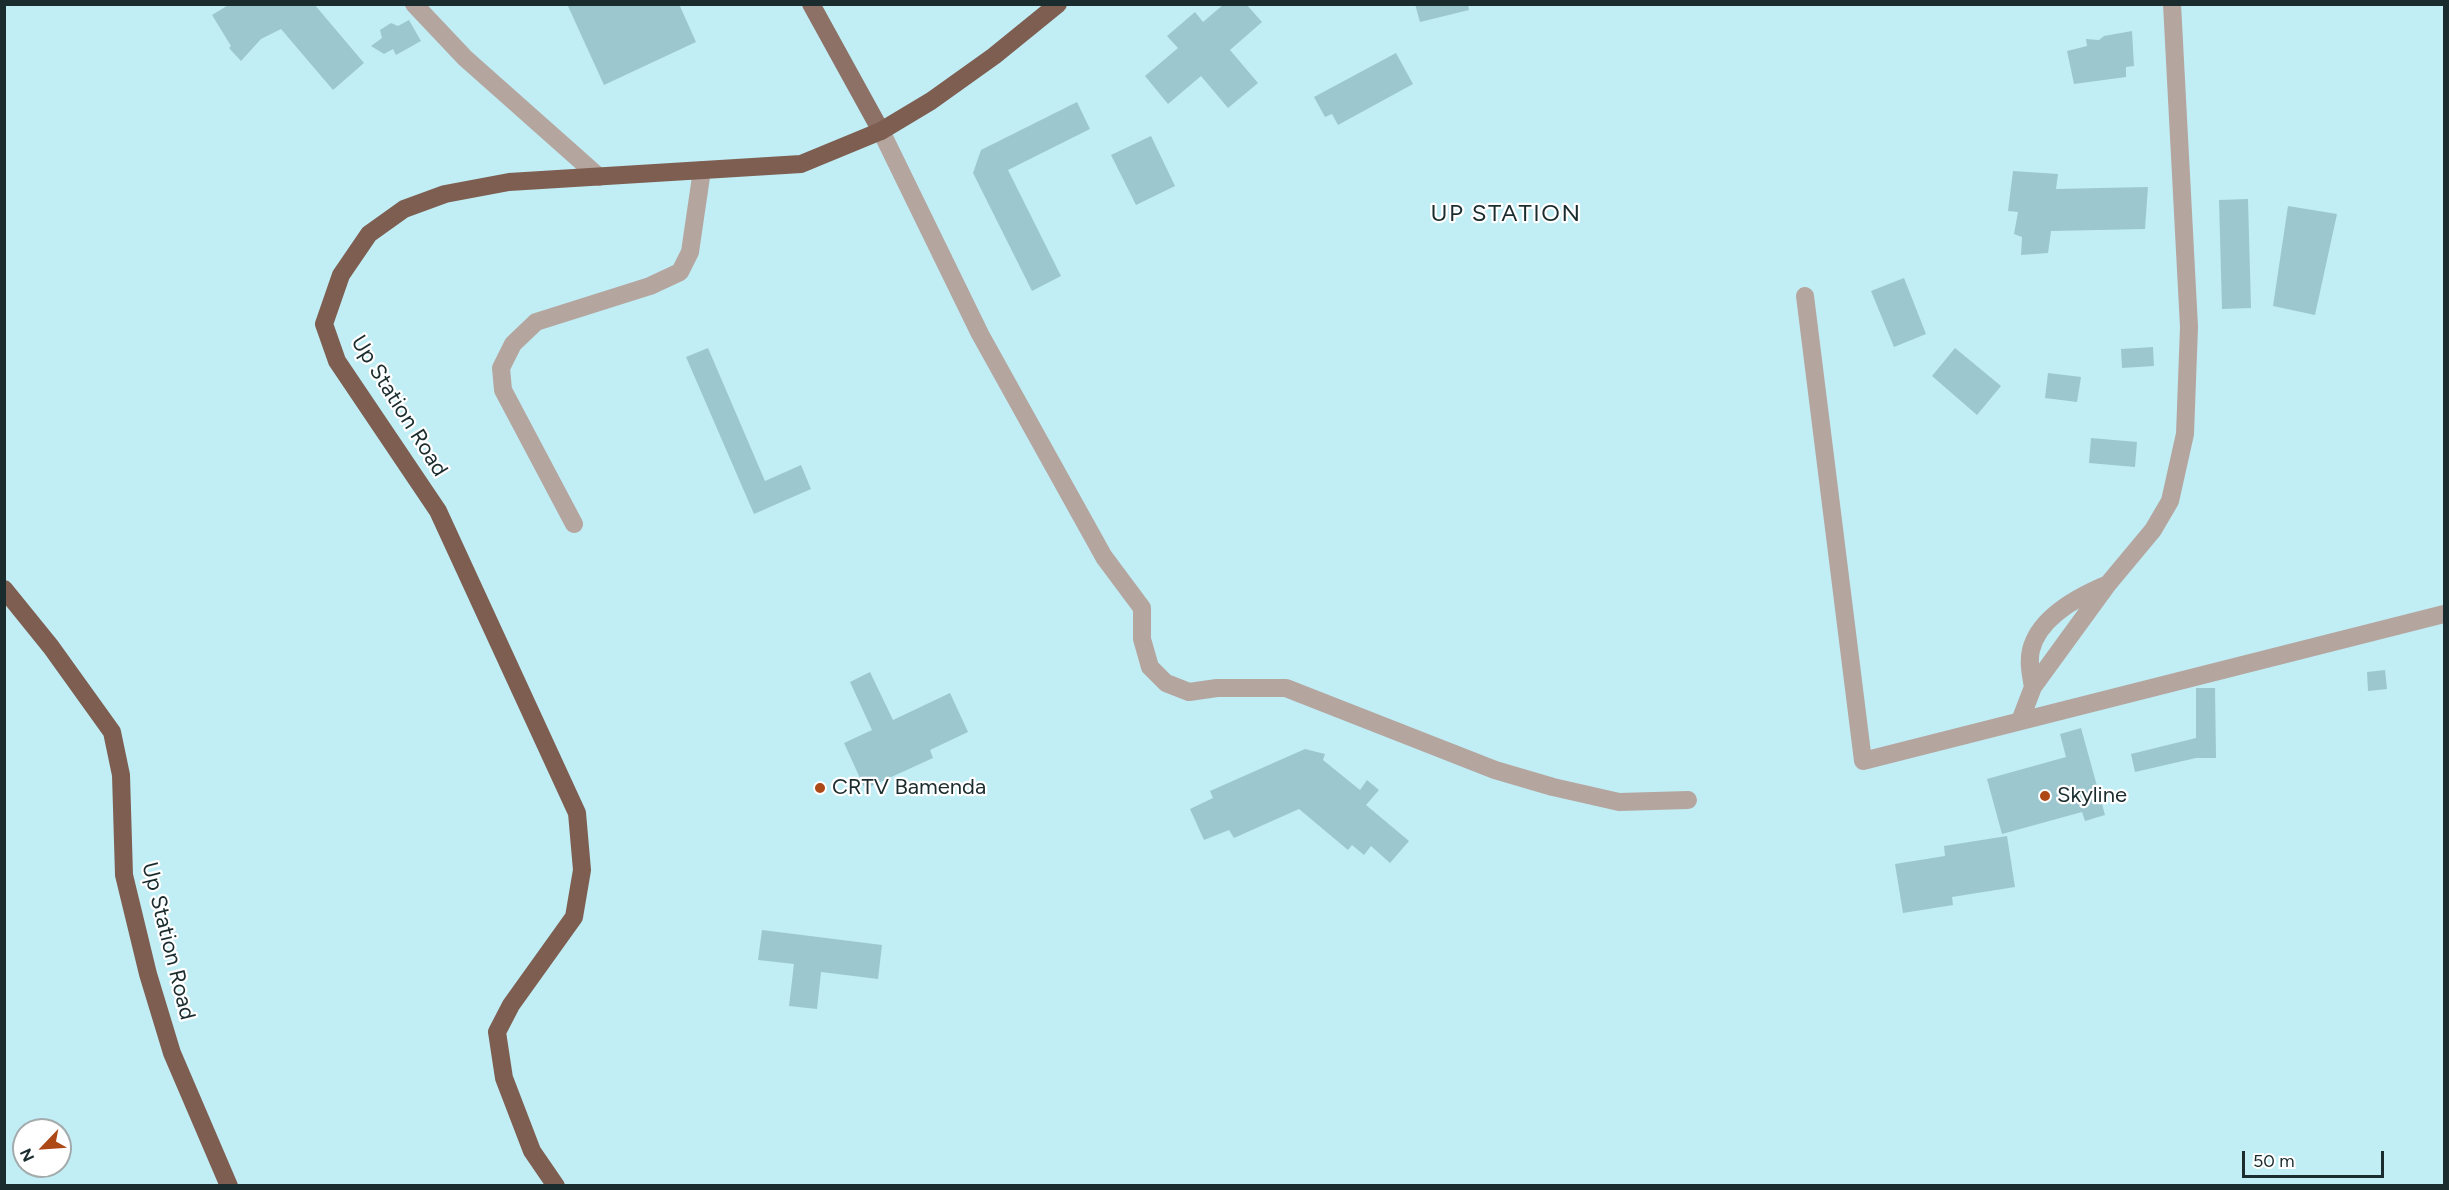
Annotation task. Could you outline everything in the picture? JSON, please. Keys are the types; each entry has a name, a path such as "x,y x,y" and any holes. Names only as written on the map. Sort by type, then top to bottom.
{"highway":[{"name":"Up Station Road","path":"556,1185 532,1151 504,1078 497,1032 511,1005 574,917 582,870 577,813 438,511 337,361 324,324 341,275 369,234 404,209 445,194 509,182 801,164 881,131 994,56 1058,4"},
{"name":"Up Station Road","path":"4,589 51,647 111,732 121,775 124,875 148,974 172,1053 229,1185"}],"main road":[{"path":"811,4 881,131"}],"street":[{"path":"414,4 465,58 599,177"},
{"path":"2020,721 2033,687 2108,584 2153,530 2170,501 2185,434 2189,327 2172,4"},
{"path":"881,131 980,334 1104,557 1142,608 1142,639 1150,667 1166,683 1189,692 1218,688 1286,688 1495,770 1553,787 1619,802 1688,800"},
{"path":"574,524 503,390 501,368 513,344 536,322 650,286 680,272 690,252 702,170"},
{"path":"1805,296 1863,760 2445,614"},
{"path":"2033,687 2030,670 2031,649 2040,632 2058,611 2073,600 2108,584"}],"building":[{"path":"230,4 314,4 364,63 333,90 281,29 261,39 241,61 229,48 231,46 212,15"},
{"path":"567,4 679,4 696,42 604,85"},
{"path":"1224,4 1246,4 1262,22 1230,50 1258,83 1228,108 1201,76 1168,104 1145,76 1178,48 1167,36 1195,12 1203,22"},
{"path":"1415,4 1468,4 1469,10 1420,22"},
{"path":"409,20 421,41 396,55 393,49 384,54 371,46 382,38 380,30 391,23 398,26"},
{"path":"2132,31 2134,66 2126,67 2126,77 2074,84 2067,51 2087,46 2086,39 2099,40 2104,36"},
{"path":"1396,53 1413,84 1338,125 1332,114 1325,117 1314,97"},
{"path":"1077,102 1090,129 1008,170 1061,276 1032,291 973,173 981,150"},
{"path":"1151,136 1175,186 1136,205 1111,155"},
{"path":"2013,171 2058,174 2056,189 2148,187 2145,229 2051,231 2048,253 2021,255 2022,237 2014,234 2018,212 2008,211"},
{"path":"2248,199 2251,308 2222,309 2219,200"},
{"path":"2288,206 2337,214 2315,315 2273,306"},
{"path":"1904,278 1926,334 1894,347 1871,291"},
{"path":"2153,347 2154,366 2122,368 2121,349"},
{"path":"708,348 765,481 801,465 811,489 754,514 686,357"},
{"path":"1955,348 2001,386 1977,415 1932,376"},
{"path":"2048,373 2081,377 2077,402 2045,398"},
{"path":"2091,438 2137,442 2135,467 2089,463"},
{"path":"2385,670 2387,689 2368,691 2367,672"},
{"path":"870,672 893,720 950,693 968,732 930,750 933,758 865,789 844,743 872,730 850,682"},
{"path":"2196,688 2215,688 2216,758 2196,758 2135,772 2131,754 2196,738"},
{"name":"Skyline","path":"2081,728 2105,815 2085,821 2082,812 2002,834 1987,779 2066,757 2060,734"},
{"path":"1305,749 1325,754 1323,760 1360,790 1367,780 1379,790 1366,805 1409,841 1390,863 1371,846 1364,855 1352,845 1348,850 1299,809 1234,838 1229,830 1204,840 1190,809 1213,798 1210,791"},
{"path":"2007,836 2015,887 1952,897 1953,905 1903,913 1895,864 1945,856 1944,846"},
{"path":"762,930 882,945 878,979 821,972 817,1009 789,1006 794,964 758,960"}],"place":[{"name":"CRTV Bamenda","path":"820,788"},
{"name":"Skyline","path":"2045,796"}],"district":[{"name":"UP STATION","path":"1506,214"}]}
